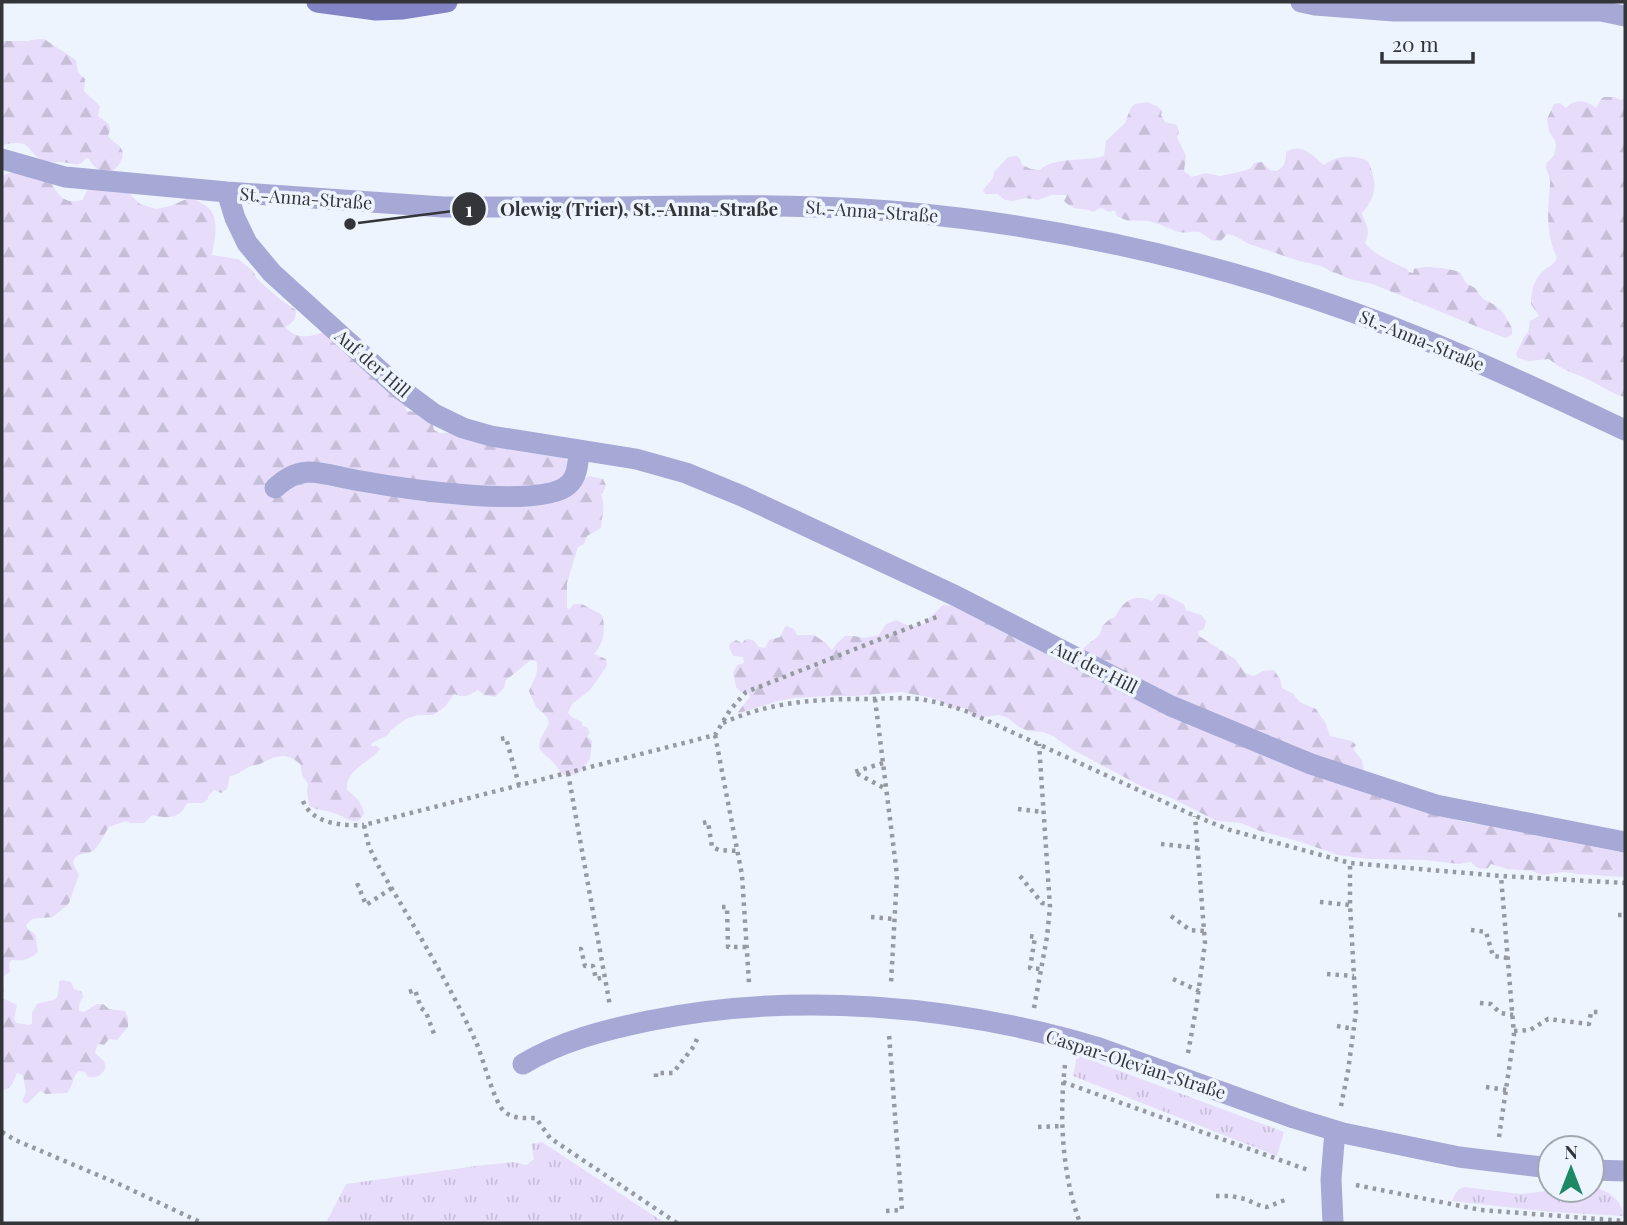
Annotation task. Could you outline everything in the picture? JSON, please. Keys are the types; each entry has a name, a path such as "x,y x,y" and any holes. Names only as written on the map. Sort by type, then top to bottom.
{"street":[{"path":"317,2 390,10 447,2"},
{"path":"1301,2 1394,11 1570,11 1625,16"},
{"name":"St.-Anna-Straße","path":"2,159 65,177 227,192 443,207 806,206 912,213 1007,225 1152,253 1283,289 1428,341 1491,367 1625,430"},
{"name":"Auf der Hill","path":"227,192 247,243 272,273 399,388 434,414 463,428 491,436 625,457 704,480 956,596 1171,706 1311,764 1436,804 1625,842"},
{"path":"275,488 288,477 307,472 424,491 524,496 559,491 568,486 575,475 579,450"},
{"name":"Caspar-Olevian-Straße","path":"523,1064 543,1052 614,1028 666,1017 727,1010 818,1005 890,1008 1031,1029 1096,1047 1335,1131 1425,1151 1536,1166"},
{"path":"1333,1223 1331,1179 1335,1131"},
{"path":"1606,1170 1625,1171"}],"path":[{"path":"749,988 743,876 715,735 730,710 746,692 938,616"},
{"path":"722,723 797,701 909,698 943,704 966,711 1195,816 1240,833 1350,863 1625,883"},
{"path":"875,699 897,876 893,962"},
{"path":"303,800 315,815 332,823 364,825 715,735"},
{"path":"501,739 506,738 519,785"},
{"path":"1031,1029 1047,937 1049,904 1040,744"},
{"path":"883,763 854,772 886,789"},
{"path":"568,773 611,1012"},
{"path":"1018,809 1043,812"},
{"path":"1180,1077 1187,1057 1205,943 1195,816"},
{"path":"703,823 708,822 712,847 738,851"},
{"path":"364,825 369,847 457,1002 478,1045 503,1111 516,1118 536,1118 551,1138 677,1223"},
{"path":"1161,844 1198,848"},
{"path":"1335,1131 1348,1071 1356,1012 1350,863"},
{"path":"1020,876 1042,903 1049,904"},
{"path":"1496,1162 1514,1031 1501,876"},
{"path":"356,886 358,885 366,905 392,888"},
{"path":"1320,902 1350,905"},
{"path":"722,907 727,907 728,947 747,947"},
{"path":"1618,915 1625,915"},
{"path":"1171,916 1190,930 1204,931"},
{"path":"871,918 895,919"},
{"path":"1471,930 1486,932 1493,957 1508,957"},
{"path":"1030,936 1035,937 1030,968 1041,969"},
{"path":"579,949 585,966 593,966 596,979 605,977"},
{"path":"1327,974 1354,976"},
{"path":"1173,979 1199,991"},
{"path":"409,992 415,990 434,1034"},
{"path":"1480,1003 1491,1004 1500,1013 1513,1015"},
{"path":"1514,1031 1531,1030 1548,1019 1589,1024 1591,1012 1599,1012"},
{"path":"1337,1026 1354,1029"},
{"path":"886,1211 902,1210 889,1029"},
{"path":"656,1077 656,1073 673,1073 696,1041"},
{"path":"1065,1059 1063,1126 1067,1177 1080,1223"},
{"path":"1063,1082 1314,1173"},
{"path":"1486,1087 1507,1090"},
{"path":"1038,1127 1063,1126"},
{"path":"2,1132 202,1223"},
{"path":"1352,1184 1481,1210 1625,1221"},
{"path":"1216,1196 1245,1199 1267,1207 1285,1200"}],"green space":[{"path":"44,39 76,60 78,72 85,79 84,91 100,106 98,116 109,124 108,136 122,151 120,163 110,173 98,169 86,158 77,165 48,162 43,161 24,144 2,145 2,41"},
{"path":"1604,97 1621,100 1625,97 1625,397 1563,369 1549,359 1529,361 1518,358 1516,354 1528,332 1530,321 1539,316 1531,304 1535,283 1557,257 1549,231 1550,182 1546,167 1556,146 1547,119 1554,104 1560,103 1566,108 1581,101 1596,108"},
{"path":"1147,102 1162,111 1165,122 1177,125 1177,137 1186,156 1184,171 1192,177 1206,173 1220,176 1243,171 1251,168 1254,163 1262,162 1270,170 1277,171 1284,163 1286,152 1297,148 1311,154 1324,165 1345,157 1368,161 1374,188 1371,200 1362,213 1368,230 1365,243 1409,272 1431,267 1460,272 1466,283 1475,288 1483,299 1503,312 1512,328 1512,335 1505,338 1375,285 1347,278 1231,235 1227,234 1221,241 1214,240 1199,232 1179,232 1152,222 1124,219 1117,216 1115,210 1110,212 1101,208 1093,212 1076,208 1064,201 1067,195 1013,201 1005,200 997,194 985,194 983,190 993,178 994,172 1008,157 1017,156 1022,165 1040,170 1060,161 1101,157 1104,155 1106,141 1125,123 1131,107"},
{"path":"25,173 51,181 59,194 71,201 82,200 87,191 96,185 128,192 140,204 156,209 189,198 200,202 215,219 212,255 238,259 253,271 257,279 296,310 293,320 285,327 294,334 303,336 324,332 406,402 406,411 415,412 432,421 434,430 440,433 469,433 564,457 582,479 590,476 603,479 606,485 601,494 601,528 587,536 584,544 578,547 567,583 567,608 582,604 602,615 603,636 594,654 606,659 607,666 590,690 572,704 568,713 582,722 582,726 587,727 590,733 587,736 592,741 590,759 578,774 562,774 539,748 549,723 547,717 536,707 529,691 537,669 536,661 531,660 506,680 504,688 495,697 484,695 478,690 466,696 454,694 445,707 433,715 418,715 406,719 388,735 372,743 371,746 380,749 354,772 347,783 347,790 358,800 363,810 364,814 358,821 309,806 308,784 302,775 300,764 290,757 281,756 230,776 227,789 221,793 214,790 203,803 187,803 177,815 152,815 144,823 126,821 109,827 93,851 75,858 73,863 79,875 69,903 53,917 32,919 26,925 35,934 38,952 26,959 12,960 9,963 10,972 2,977 2,176"},
{"path":"1158,594 1168,596 1184,604 1186,610 1201,615 1206,621 1204,629 1198,632 1199,636 1235,659 1245,673 1254,676 1263,671 1274,670 1282,688 1292,693 1300,702 1316,709 1330,736 1352,741 1356,745 1353,749 1362,760 1364,771 1453,819 1475,824 1497,822 1625,847 1625,877 1564,872 1542,875 1491,864 1488,868 1480,869 1471,862 1459,864 1338,855 1241,823 1217,821 1143,787 1073,750 1053,736 1028,731 1008,718 999,715 975,718 968,708 952,708 933,698 901,692 794,698 738,712 750,697 748,692 741,692 736,687 733,673 737,665 744,663 743,657 733,656 729,647 730,643 736,640 742,643 746,639 753,640 759,647 765,648 769,640 780,637 787,626 794,629 797,635 814,635 832,650 845,636 864,638 879,635 886,624 896,620 909,626 922,625 943,605 959,606 1075,660 1099,635 1102,626 1115,617 1125,603 1134,598 1152,601"},
{"path":"63,980 71,982 74,989 82,992 79,1011 84,1012 97,1004 103,1004 109,1009 125,1011 128,1027 117,1040 109,1039 104,1045 97,1046 95,1053 104,1061 106,1067 101,1074 88,1077 85,1072 79,1071 67,1093 46,1094 40,1091 27,1104 22,1101 26,1092 23,1075 17,1073 11,1086 2,1090 2,998 17,1005 14,1019 17,1023 29,1025 32,1024 32,1013 37,1004 55,999 59,981"},
{"path":"1077,1055 1284,1132 1277,1156 1073,1076"},
{"path":"542,1142 665,1223 326,1223 346,1184 483,1165 514,1162 526,1165 534,1159 531,1144"},
{"path":"1465,1187 1521,1194 1536,1192 1536,1204 1606,1204 1606,1192 1620,1205 1624,1216 1551,1212 1452,1201 1458,1190"}],"place":[{"name":"Olewig (Trier), St.-Anna-Straße","path":"350,224"}]}
